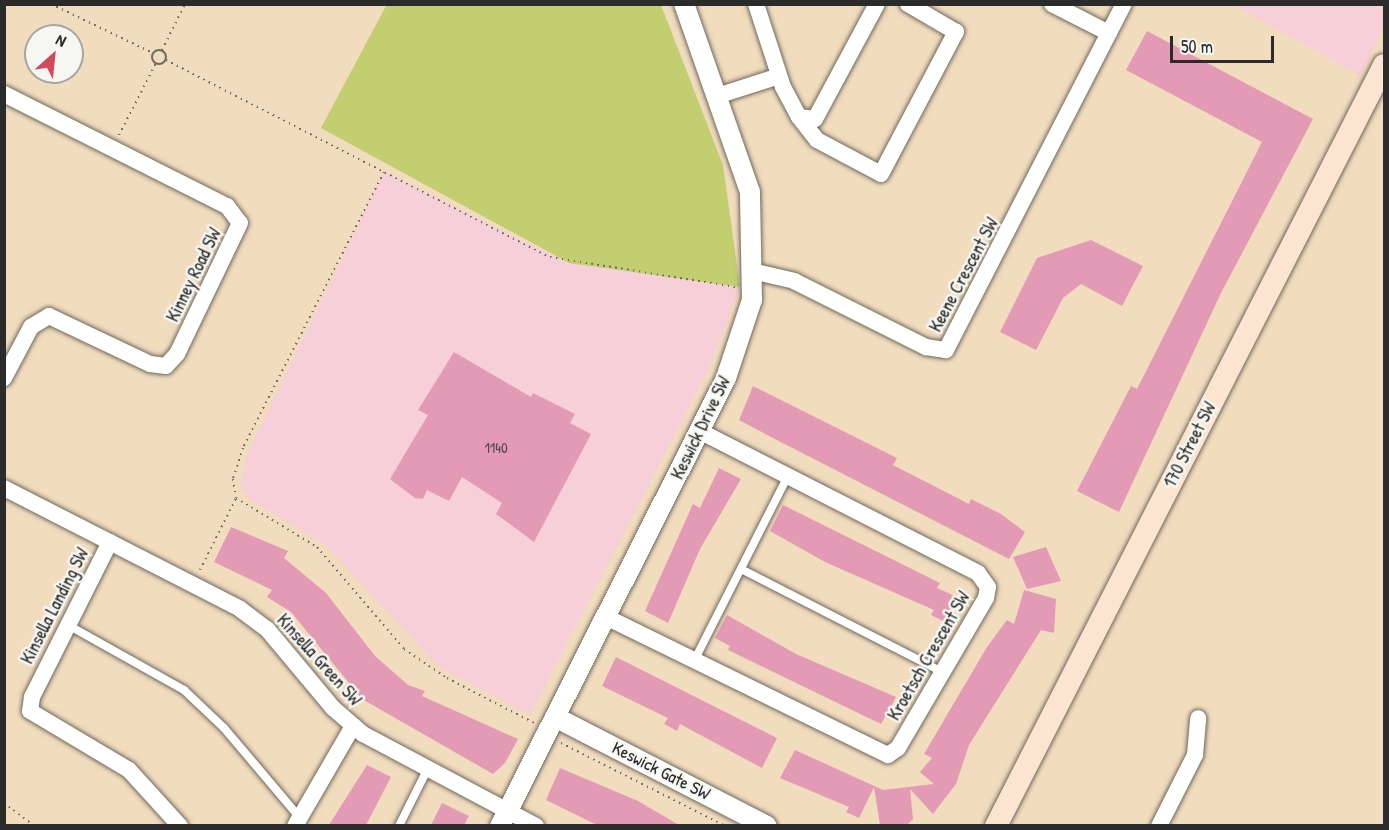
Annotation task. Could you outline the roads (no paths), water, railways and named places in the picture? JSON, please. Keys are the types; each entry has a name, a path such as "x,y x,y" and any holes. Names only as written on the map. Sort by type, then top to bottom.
{"main road":[{"name":"170 Street SW","path":"996,825 1384,64"}],"street":[{"name":"Keswick Drive SW","path":"504,818 735,357 755,281 750,192 684,4"},
{"path":"756,4 779,76 798,117 817,140 881,174 956,32 908,4"},
{"path":"798,117 819,117 877,4"},
{"path":"1052,4 1109,33"},
{"name":"Keene Crescent SW","path":"755,281 794,282 926,347 945,350 1124,4"},
{"path":"717,96 779,76"},
{"name":"Kinney Road SW","path":"4,94 232,210 240,224 177,354 166,366 150,364 49,316 31,327 4,378"},
{"name":"Kroetsch Crescent SW","path":"606,616 881,755 898,748 940,671 986,598 984,577 699,431"},
{"name":"Kinsella Green SW","path":"4,488 193,584 267,629 353,726 504,818 536,825"},
{"name":"Kinsella Landing SW","path":"110,542 32,697 33,718 129,770 180,825"},
{"name":"Keswick Gate SW","path":"555,717 767,825"},
{"path":"1159,825 1195,755 1198,718"},
{"path":"298,822 353,726"}],"lane":[{"path":"694,661 788,476"},
{"path":"741,569 940,671"},
{"path":"68,625 184,690 224,728 298,822"},
{"path":"399,825 427,770"}]}
